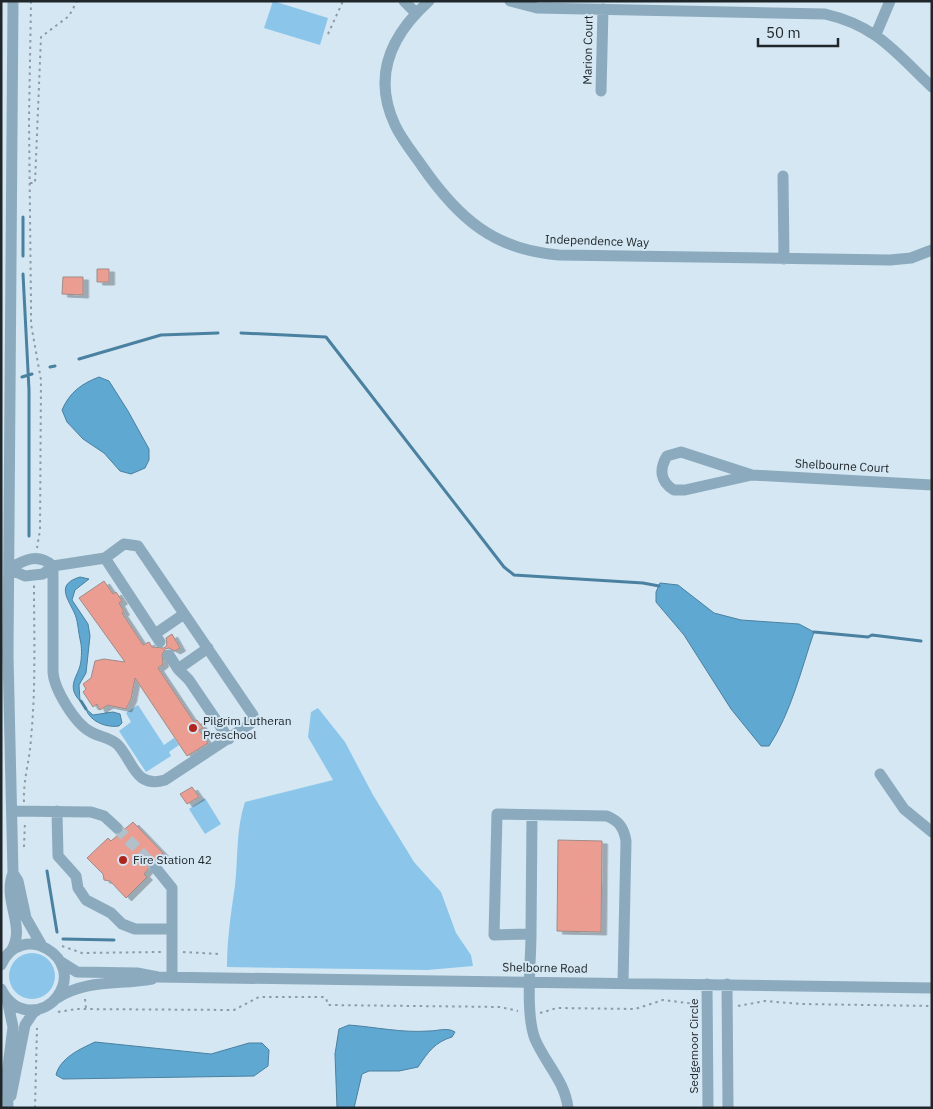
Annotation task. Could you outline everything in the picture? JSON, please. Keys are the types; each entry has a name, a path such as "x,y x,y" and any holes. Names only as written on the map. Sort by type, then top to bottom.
{"street":[{"path":"5,958 18,939 9,884 13,873 12,810 6,716 9,569 13,1"},
{"path":"404,1 416,13"},
{"name":"Independence Way","path":"430,1 402,29 390,53 385,85 389,111 400,135 438,189 460,214 477,228 516,248 548,254 890,260 911,258 932,250"},
{"path":"510,1 537,8 816,13 848,20 876,34 932,87"},
{"path":"876,34 890,1"},
{"name":"Marion Court","path":"602,92 603,9"},
{"path":"784,176 784,259"},
{"name":"Shelbourne Court","path":"752,475 679,490 666,484 661,473 667,456 681,452 752,475 932,485"},
{"path":"9,569 25,576 43,574 53,566 106,558 124,544 138,546 253,715 253,720 229,740 175,775 158,782 148,781 134,770 118,744 92,733 80,724 56,687 54,679 53,566 45,559 26,558 9,569"},
{"path":"106,558 157,638 184,614"},
{"path":"178,670 208,648"},
{"path":"169,655 229,740"},
{"path":"880,774 904,809 932,832"},
{"path":"12,810 92,812 104,816 117,828"},
{"path":"57,811 58,856 76,876 78,888 86,900 111,913 128,928 172,929"},
{"path":"531,934 494,935 497,814 607,816 614,819 623,828 626,841 623,983"},
{"path":"532,815 531,1018 533,1033 563,1088 568,1108"},
{"path":"155,867 172,888 172,977"},
{"name":"Shelborne Road","path":"13,873 18,881 26,918 42,946 53,952 60,962 76,972 137,973 158,977 932,988"},
{"path":"5,958 26,945 42,946"},
{"path":"56,998 64,981 60,962"},
{"name":"Shelborne Road","path":"8,1107 25,1025 33,1013 76,988 88,985 140,981 158,977"},
{"name":"Sedgemoor Circle","path":"707,984 708,1108"},
{"path":"727,984 728,1108"},
{"path":"3,992 22,1008 39,1009"},
{"path":"3,992 13,1028 6,1074 8,1107"},
{"path":"708,1059 727,1058"}],"path":[{"path":"32,1 31,324 40,370 41,392 40,530 37,551"},
{"path":"30,183 35,183 41,37 68,16 77,1"},
{"path":"328,34 343,1"},
{"path":"24,852 24,781 31,744 33,712 34,581"},
{"path":"59,945 82,953 172,952 219,954"},
{"path":"85,997 86,1009"},
{"path":"54,1014 86,1009 234,1010 258,997 319,997 326,998 328,1005 500,1007 520,1012"},
{"path":"542,1013 557,1008 635,1008 663,1000 700,1005"},
{"path":"734,1006 746,1006 765,1001 809,1004 932,1006"},
{"path":"35,1108 36,1036 40,1022"}],"shaded area":[{"path":"273,1 328,18 320,45 264,28"},
{"path":"99,377 109,381 149,449 149,460 145,468 131,474 120,471 104,453 83,439 67,422 62,410 77,389"},
{"path":"80,577 89,579 75,590 72,600 88,624 90,636 86,673 79,685 80,701 73,687 81,663 81,645 76,618 65,591 68,583"},
{"path":"660,583 678,585 714,613 741,620 799,624 814,632 789,705 769,746 761,746 731,709 684,635 656,602 656,592"},
{"path":"138,705 164,745 174,738 179,745 169,752 171,756 146,772 119,731 131,722 126,713"},
{"path":"318,708 345,742 373,795 414,862 441,892 456,933 471,955 473,966 427,970 227,967 228,936 235,886 239,833 245,802 333,780 308,737 311,712"},
{"path":"86,709 93,715 113,712 120,714 122,723 119,726 104,725 95,721"},
{"path":"205,798 221,824 205,834 189,809"},
{"path":"37,953 49,959 54,967 54,985 49,993 41,998 27,999 15,993 10,985 9,971 15,959 23,954"},
{"path":"349,1025 409,1031 446,1029 455,1032 452,1037 432,1048 418,1067 399,1071 369,1071 362,1074 354,1108 337,1108 335,1054 339,1029"},
{"path":"95,1042 211,1054 249,1043 262,1043 269,1050 268,1066 254,1076 63,1079 56,1075 66,1059"}],"building":[{"path":"97,269 109,269 109,282 97,282"},
{"path":"63,277 83,277 83,295 62,294"},
{"path":"104,581 113,594 116,592 122,601 119,603 124,612 122,613 143,645 149,642 152,647 164,648 167,645 166,638 172,634 180,648 175,651 169,648 165,649 162,655 163,664 158,668 194,722 197,720 203,728 199,730 208,743 187,756 135,678 131,699 126,709 108,705 100,710 97,704 93,707 83,692 86,689 83,684 91,678 95,661 104,659 125,662 79,598"},
{"path":"192,787 199,797 187,804 180,794"},
{"name":"Fire Station 42","path":"133,822 163,853 157,860 150,862 144,874 147,877 126,898 110,881 104,880 103,874 87,858 108,838 111,841"},
{"path":"558,840 602,841 601,932 557,931"}],"waterway":[{"path":"23,217 23,256"},
{"path":"23,274 29,390 29,536"},
{"path":"79,359 161,335 218,333"},
{"path":"241,333 326,337 504,567 514,575 643,583 659,586"},
{"path":"50,367 55,366"},
{"path":"22,377 32,374"},
{"path":"814,632 868,637 872,635 921,641"},
{"path":"81,701 86,709"},
{"path":"47,871 57,932"},
{"path":"63,939 114,940"}],"tunnel":[{"path":"117,828 155,867"}],"place":[{"name":"Pilgrim Lutheran Preschool","path":"193,728"},
{"name":"Fire Station 42","path":"123,860"}]}
